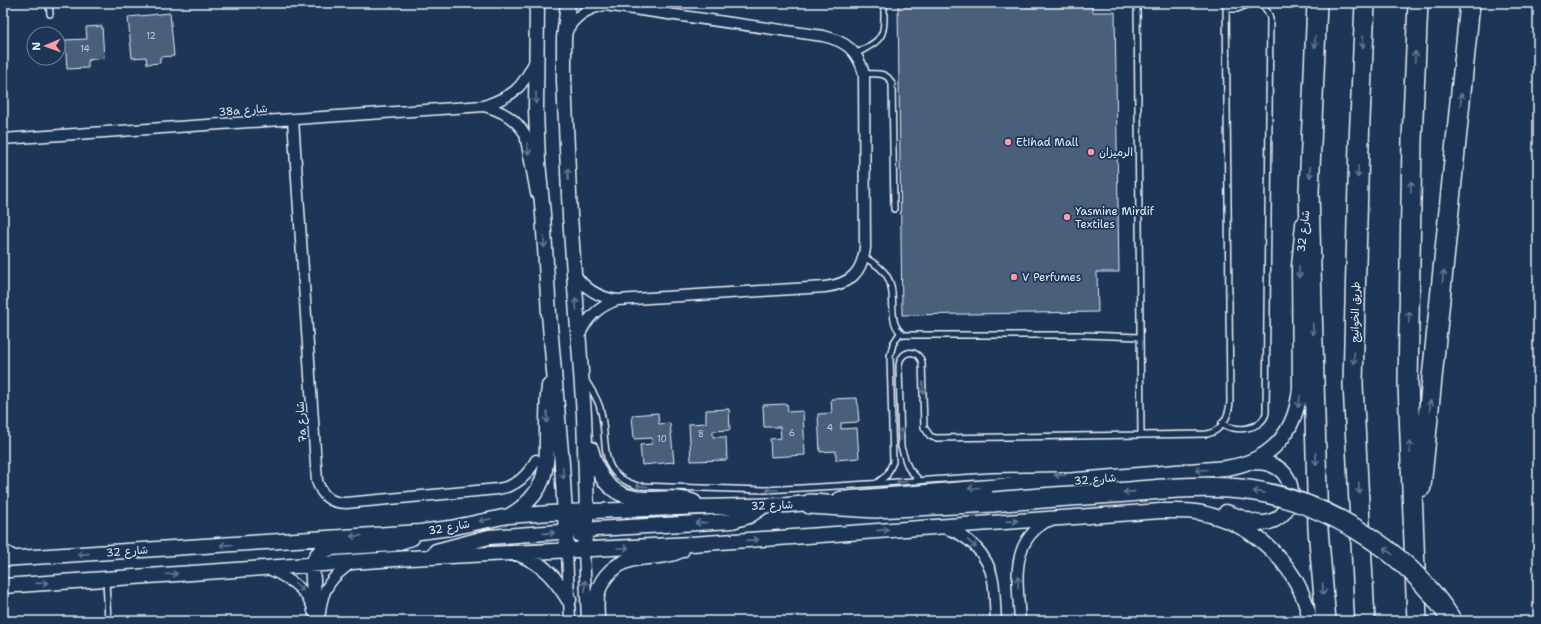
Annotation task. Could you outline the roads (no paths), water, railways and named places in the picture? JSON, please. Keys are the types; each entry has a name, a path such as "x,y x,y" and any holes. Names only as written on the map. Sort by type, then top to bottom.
{"highway":[{"path":"1317,3 1309,192 1318,529 1326,621"},
{"name":"طريق الخوانيج","path":"1365,3 1359,143 1353,384 1365,621"},
{"path":"1417,621 1408,384 1412,140 1418,3"},
{"path":"1414,556 1470,3"},
{"path":"810,504 875,508 992,502 1193,487 1229,488 1265,493 1300,503 1334,517 1366,534 1395,556 1421,582 1445,609 1452,621"}],"street":[{"path":"537,3 537,132 545,264 565,512 570,621"},
{"path":"568,3 564,38 564,80 574,273 584,415 587,511 584,550 586,621"},
{"path":"564,38 568,30 580,16 587,10 603,4 835,39 846,45 855,54 861,64 864,74 864,257 861,266 856,273 842,284 834,286 617,300 600,296 592,292 574,273"},
{"name":"38a شارع","path":"3,139 484,106 504,99 520,87 526,79 536,58"},
{"name":"38a شارع","path":"484,106 495,109 509,116 520,126 525,134 537,200 543,214"},
{"name":"7a شارع","path":"293,119 317,481 324,495 330,500 338,503 346,503 498,490 513,486 519,482 530,470 536,460"},
{"name":"شارع 32","path":"3,559 420,532 450,528 508,516 565,512 810,504 867,497 1226,468 1250,462 1264,455 1276,445 1286,433 1294,419 1299,404 1300,248 1309,192"},
{"path":"578,338 593,314 600,308 617,300"},
{"path":"508,516 523,507 535,494 545,473 548,448 548,396 553,364"},
{"path":"584,415 594,464 602,478 614,490 623,495 634,498 681,498 704,507"},
{"path":"3,586 410,558 692,544 1162,511 1221,511 1263,523 1272,522 1286,511 1292,493 1290,484 1286,476 1272,465 1250,462"},
{"path":"567,550 575,539 586,532 596,529 732,521 749,516 764,506"},
{"path":"410,558 488,537 559,532 566,530 578,522 587,511"},
{"path":"1186,511 1210,514 1232,522 1253,534 1272,550 1288,568 1300,590 1310,621"},
{"path":"1020,621 1018,564 1020,552 1033,531 1043,523 1054,518"},
{"path":"938,526 963,536 974,544 983,555 993,580 996,621"},
{"path":"317,618 312,565 317,555 326,549 393,544 403,541 420,532"},
{"path":"597,621 597,597 600,586 612,569 622,562 631,559 669,555 692,544"},
{"path":"3,550 18,558"},
{"path":"515,553 537,563 547,570 556,579 569,600"},
{"path":"317,618 321,601 329,583 335,576 353,562"},
{"path":"265,567 294,583 307,595 317,618"}],"lane":[{"path":"49,3 50,14"},
{"path":"855,54 877,42 881,37 884,31 884,3"},
{"path":"1137,3 1141,435"},
{"path":"920,481 909,469 901,447 899,366 902,356 911,352 920,357 922,362 924,422 926,432 935,438 1207,434 1216,431 1222,423 1228,413 1230,402 1226,3"},
{"path":"1222,423 1231,428 1252,427 1263,421 1266,413 1270,18 1266,9 1258,3 1226,9"},
{"path":"864,74 883,74 887,76 892,84 894,209"},
{"path":"864,257 883,271 891,284 894,325 900,333 905,335 1084,335 1140,337"},
{"path":"877,484 887,475 893,462 890,356 893,344 900,333"},
{"path":"581,375 594,393 600,406 606,458 615,474 629,484 646,487 765,490 1046,474 1098,479"},
{"path":"106,579 108,621"}],"place":[{"name":"Etihad Mall","path":"1008,142"},
{"name":"الرميزان","path":"1091,152"},
{"name":"Yasmine Mirdif Textiles","path":"1067,217"},
{"name":"V Perfumes","path":"1014,277"}]}
